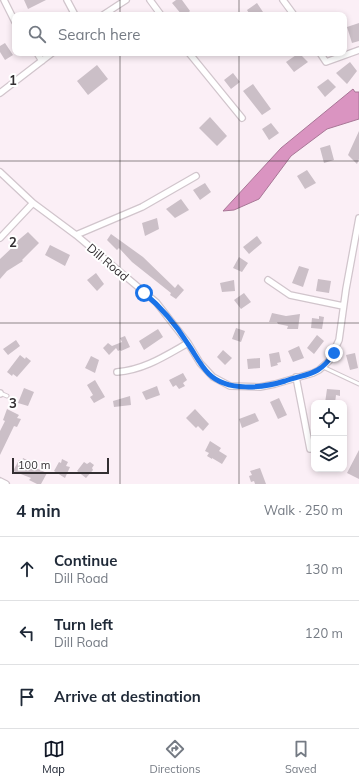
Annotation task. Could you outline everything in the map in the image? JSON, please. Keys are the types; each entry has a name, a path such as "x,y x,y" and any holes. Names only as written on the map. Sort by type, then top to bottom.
{"street":[{"path":"4,0 12,16"},
{"path":"67,0 73,12"},
{"path":"108,12 126,0"},
{"path":"150,0 159,12"},
{"path":"283,0 292,12"},
{"path":"347,54 359,50"},
{"path":"39,56 42,61"},
{"path":"0,93 48,56"},
{"path":"191,56 242,118"},
{"path":"322,56 326,62 342,56"},
{"name":"Dill Road","path":"0,172 32,203 76,235 156,302 188,343 200,363 209,374 226,385 260,387 313,374 323,367 334,353 342,329 343,306 359,218"},
{"path":"76,235 142,207 196,176"},
{"path":"0,238 32,203"},
{"path":"268,280 290,295 343,306"},
{"path":"117,372 139,369 188,343"},
{"path":"296,377 310,449"},
{"path":"0,481 6,484"}],"lane":[{"path":"323,367 359,384"},
{"path":"0,393 7,396"}],"shaded area":[{"path":"353,89 355,92 359,92 359,119 327,129 291,156 259,199 234,210 223,211 281,148"}],"building":[{"path":"24,0 46,0 28,9"},
{"path":"176,0 182,0 190,11 180,12 172,3"},
{"path":"257,3 263,12 248,12 247,10"},
{"path":"359,23 359,41 352,43 347,27"},
{"path":"5,43 12,56 5,60 0,52 0,46"},
{"path":"295,56 302,56 308,62 294,72 286,62"},
{"path":"350,62 357,71 347,84 336,73"},
{"path":"97,65 108,79 88,95 77,81"},
{"path":"233,73 240,82 231,89 224,80"},
{"path":"328,79 336,87 325,97 317,87"},
{"path":"253,84 271,109 262,115 243,91"},
{"path":"210,117 227,136 217,146 199,128"},
{"path":"271,123 279,133 269,140 262,129"},
{"path":"359,131 359,159 357,164 348,155"},
{"path":"330,145 334,160 324,163 320,148"},
{"path":"307,170 316,183 305,189 297,176"},
{"path":"205,183 211,192 200,200 193,190"},
{"path":"181,199 189,210 175,218 166,209"},
{"path":"157,218 159,229 145,236 142,223"},
{"path":"28,232 39,243 22,260 23,261 7,271 0,279 0,259"},
{"path":"111,234 143,257 175,288 178,284 184,290 176,299 170,295 171,293 132,262 119,248 117,250 107,240"},
{"path":"257,236 262,243 249,254 243,247"},
{"path":"50,245 70,255 65,266 45,255"},
{"path":"239,257 248,263 242,272 233,268"},
{"path":"299,266 309,269 303,287 292,283"},
{"path":"96,273 104,284 97,291 87,280"},
{"path":"318,279 331,281 329,293 316,291"},
{"path":"234,280 235,291 222,292 220,283"},
{"path":"244,293 251,302 241,309 234,300"},
{"path":"272,313 286,316 300,314 298,329 287,329 288,326 278,324 277,322 269,322"},
{"path":"319,316 324,317 322,329 311,328 312,318 319,319"},
{"path":"236,328 245,331 241,342 232,339"},
{"path":"158,329 163,337 144,350 139,341"},
{"path":"317,335 324,341 314,354 307,348"},
{"path":"125,336 130,347 121,351 118,351 116,348 109,355 103,348 108,343 112,346 122,342 120,338"},
{"path":"16,340 20,346 8,355 3,349"},
{"path":"299,346 304,358 293,362 288,351"},
{"path":"223,350 232,358 225,365 217,357"},
{"path":"279,352 281,362 277,363 278,365 271,367 269,354"},
{"path":"355,353 358,368 350,370 346,355"},
{"path":"20,355 31,361 17,377 13,374 12,376 7,372"},
{"path":"91,356 99,360 95,373 85,368"},
{"path":"260,358 260,368 248,369 247,359"},
{"path":"183,373 187,380 183,383 185,386 179,389 176,385 173,387 169,380"},
{"path":"95,380 105,397 94,403 90,397 93,395 87,385"},
{"path":"157,386 160,395 146,400 142,392"},
{"path":"24,388 34,392 28,406 18,403"},
{"path":"327,389 340,390 340,396 336,395 335,400 325,400"},
{"path":"130,396 131,405 114,407 113,401"},
{"path":"279,398 287,415 278,419 270,402"},
{"path":"7,409 19,415 17,418 21,419 17,427 14,426 0,455 0,431 5,421 3,420"},
{"path":"195,409 209,424 203,431 198,426 196,428 186,418"},
{"path":"255,413 259,421 242,428 239,419"},
{"path":"210,441 221,448 219,451 227,456 222,464 207,456 209,453 205,451"},
{"path":"359,450 359,479 347,473"},
{"path":"23,458 29,461 27,464 47,473 41,484 37,484 29,480 31,478 13,471 19,460 22,462"},
{"path":"62,459 68,462 66,466 70,467 65,478 54,471 59,462 61,463"},
{"path":"84,462 87,464 90,462 94,465 92,468 93,470 86,478 77,471"},
{"path":"260,468 266,484 255,484 254,481 251,482 249,476 252,475 250,471"}],"route":[{"path":"144,293 156,302 188,343 200,363 209,374 226,385 260,387 313,374 323,367 334,353"}]}
